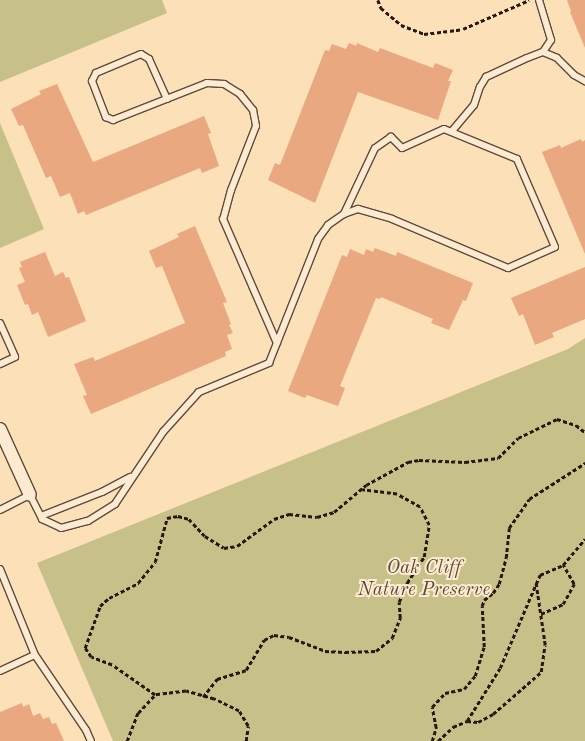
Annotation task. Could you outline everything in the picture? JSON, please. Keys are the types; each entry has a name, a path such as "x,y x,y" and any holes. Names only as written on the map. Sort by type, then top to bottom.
{"street":[{"path":"0,429 30,495"}],"lane":[{"path":"452,131 474,105 480,87 486,77 543,52 551,40 539,0"},
{"path":"543,52 557,58 574,75 585,81"},
{"path":"167,98 149,59 140,54 96,73 92,81 106,118 114,120 207,83 224,84 240,94 253,110 256,126 231,190 223,220 276,343"},
{"path":"0,510 30,495 41,516 61,528 88,522 115,504 131,476 163,432 200,392 269,363 318,239 328,225 344,214 358,209 392,219 508,268 554,246 518,159 444,129 402,148 391,137 374,148 344,214"},
{"path":"0,323 15,357 0,364"},
{"path":"41,516 102,492 131,476"},
{"path":"0,568 36,655 86,730 91,741"},
{"path":"0,671 36,655"}],"path":[{"path":"378,0 381,8 401,25 424,34 463,29 529,0"},
{"path":"246,741 248,726 243,715 214,698 186,691 155,694 112,665 87,654 85,643 100,606 138,583 155,562 167,518 178,516 189,519 205,536 224,548 243,544 264,524 279,517 295,513 317,517 334,512 361,490 403,464 414,461 465,462 498,458 518,438 558,419 576,424 585,432"},
{"path":"432,741 436,728 432,707 445,693 464,689 476,676 484,647 482,606 484,600 493,593 499,584 506,558 509,528 529,499 585,462"},
{"path":"203,696 217,679 246,670 264,640 274,634 289,637 325,651 338,652 376,652 392,638 400,618 399,602 407,583 424,557 429,525 420,507 397,494 361,490"},
{"path":"466,721 500,668 540,575 564,565 585,539"},
{"path":"540,614 563,604 574,584 564,565"},
{"path":"438,741 453,727 466,721 478,722 493,714 541,672 545,645 536,584"},
{"path":"127,741 138,713 155,694"}],"green space":[{"path":"0,0 162,0 167,13 0,82"},
{"path":"0,123 44,229 0,248"},
{"name":"Oak Cliff Nature Preserve","path":"585,338 585,741 113,741 37,563 568,349"}],"building":[{"path":"567,0 585,0 585,48 570,12"},
{"path":"349,43 356,46 357,43 378,52 380,48 433,68 435,63 453,70 448,81 451,81 438,120 358,92 315,203 268,180 275,163 280,165 325,50 329,51 332,44 346,49"},
{"path":"57,84 93,162 204,116 211,133 208,134 219,166 202,173 200,168 86,215 84,211 78,214 70,193 60,197 51,176 46,178 23,125 19,126 11,109 41,94 39,91"},
{"path":"581,139 582,142 585,140 585,254 542,152 560,145 561,148"},
{"path":"195,226 227,302 223,303 233,333 227,335 232,349 225,352 226,356 91,414 83,396 87,395 74,364 93,357 95,361 185,323 162,266 156,268 149,251 179,237 177,234"},
{"path":"375,248 396,256 397,252 473,283 466,301 463,300 449,330 431,323 433,319 381,297 380,299 376,298 340,386 345,388 338,406 307,395 305,398 288,391 342,255 347,257 350,249 364,255 366,249 373,252"},
{"path":"45,252 55,276 63,272 66,278 69,277 86,321 48,337 38,312 32,315 28,304 25,305 17,285 25,282 19,268 22,267 20,262"},
{"path":"585,267 585,319 552,333 554,337 535,345 523,314 519,316 511,298"},
{"path":"22,703 23,707 29,704 33,716 40,713 43,719 49,717 52,724 56,723 64,741 0,741 0,712"}]}
